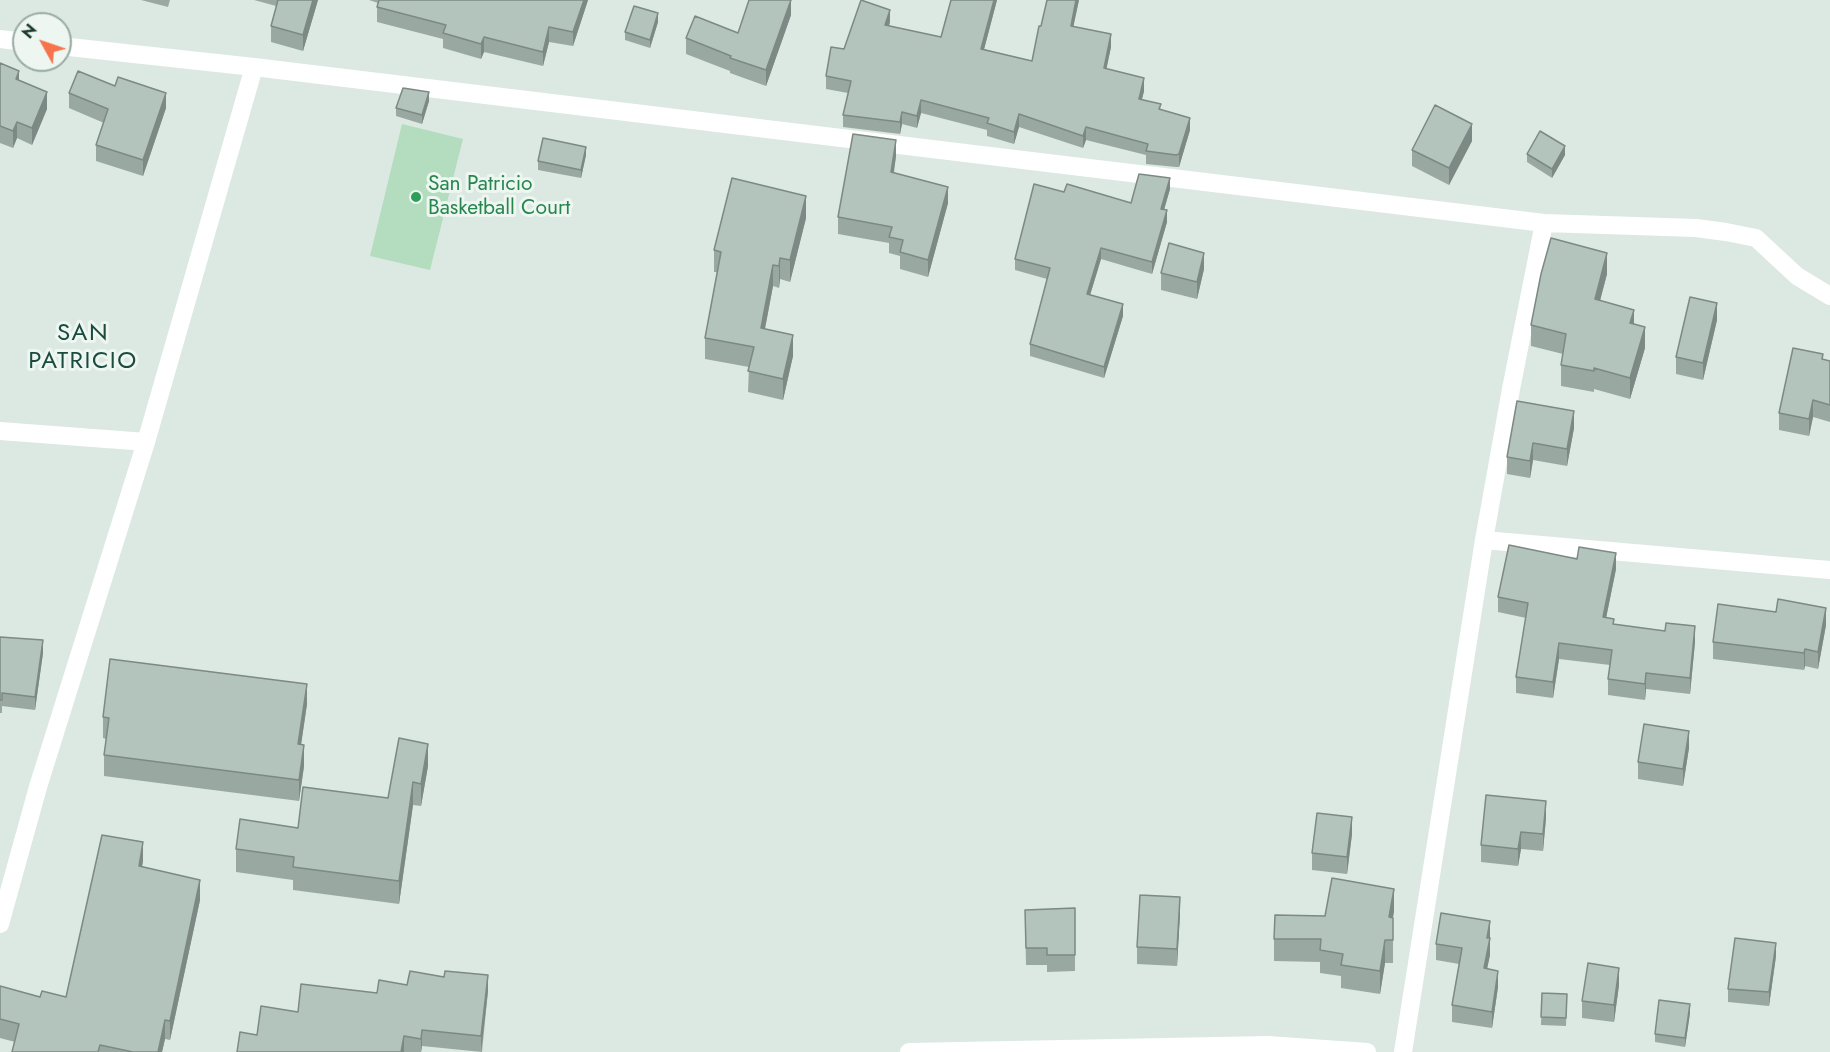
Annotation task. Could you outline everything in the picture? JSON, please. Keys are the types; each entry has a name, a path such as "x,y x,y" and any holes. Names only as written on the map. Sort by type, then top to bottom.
{"street":[{"path":"72,47 254,67 1544,223 1696,228 1726,232 1756,238 1797,276 1830,296"},
{"path":"0,924 38,788 146,442 254,67"},
{"path":"1403,1052 1484,540 1544,223"},
{"path":"0,431 146,442"},
{"path":"1484,540 1830,570"},
{"path":"909,1052 1268,1045 1367,1052"}],"green space":[{"name":"San Patricio Basketball Court","path":"402,124 463,139 430,270 370,256"}],"building":[{"path":"278,0 313,0 303,35 271,26"},
{"path":"379,0 584,0 573,32 549,27 543,52 484,37 481,44 443,33 446,25 377,7"},
{"path":"749,0 791,0 766,70 730,58 731,56 686,38 695,16 738,33"},
{"path":"861,0 890,10 885,25 941,37 951,0 994,0 981,49 1032,61 1047,0 1076,0 1071,26 1111,34 1104,68 1144,78 1139,99 1161,104 1159,109 1190,118 1179,154 1146,151 1148,144 1086,127 1083,136 1019,114 1014,132 987,123 989,118 921,100 917,116 902,112 900,122 843,115 851,81 826,76 831,47 844,49"},
{"path":"634,6 658,13 650,40 625,32"},
{"path":"0,63 12,68 12,72 19,72 16,79 47,92 32,128 17,122 13,131 0,126"},
{"path":"78,71 115,86 118,77 166,93 143,160 96,145 108,109 69,93"},
{"path":"403,88 429,92 422,115 396,108"},
{"path":"1435,105 1472,124 1449,168 1412,150"},
{"path":"1540,131 1565,146 1552,169 1527,154"},
{"path":"853,134 896,140 891,172 948,187 928,260 900,252 903,240 889,237 892,227 838,217"},
{"path":"543,138 586,147 581,170 538,161"},
{"path":"1139,174 1170,178 1161,209 1167,210 1152,262 1101,248 1087,294 1123,304 1104,367 1030,344 1050,268 1015,259 1034,184 1064,192 1067,184 1131,203"},
{"path":"732,178 806,196 790,260 780,258 779,266 773,265 761,328 793,335 783,379 748,371 754,347 705,338 721,252 714,250"},
{"path":"1551,238 1607,253 1595,299 1634,310 1630,323 1645,327 1630,378 1594,368 1594,371 1561,365 1566,334 1531,325"},
{"path":"1169,243 1204,253 1197,282 1161,273"},
{"path":"1690,297 1717,303 1703,363 1676,357"},
{"path":"1793,348 1823,354 1822,359 1830,361 1830,405 1813,400 1809,419 1779,413"},
{"path":"1517,401 1574,411 1567,449 1533,443 1530,461 1507,457"},
{"path":"1509,545 1577,559 1579,547 1616,553 1603,617 1614,619 1613,624 1665,631 1666,623 1695,626 1690,678 1646,673 1645,684 1608,679 1612,650 1559,643 1553,682 1516,677 1528,603 1498,597"},
{"path":"1778,599 1826,608 1818,652 1805,649 1804,653 1713,642 1718,604 1776,612"},
{"path":"0,637 43,640 35,697 2,693 2,700 0,700"},
{"path":"110,659 307,684 298,744 304,745 299,780 104,755 109,718 103,717"},
{"path":"1644,724 1689,731 1683,769 1638,762"},
{"path":"399,738 428,744 421,784 413,782 399,881 293,867 294,857 236,849 240,819 298,828 303,787 388,798"},
{"path":"1486,795 1546,801 1543,834 1521,832 1518,849 1481,845"},
{"path":"1317,813 1352,817 1347,857 1312,853"},
{"path":"102,835 143,842 139,866 200,880 170,1021 165,1020 158,1052 133,1052 100,1045 98,1052 12,1052 19,1024 0,1019 0,986 40,997 42,991 66,997"},
{"path":"1332,878 1394,889 1389,917 1393,918 1393,940 1385,940 1380,971 1341,965 1343,954 1320,950 1321,939 1274,939 1275,915 1325,916"},
{"path":"1140,895 1180,897 1177,949 1137,947"},
{"path":"1075,908 1075,955 1047,955 1047,948 1026,948 1025,910"},
{"path":"1441,913 1490,921 1487,938 1490,938 1484,968 1498,971 1492,1012 1452,1005 1462,948 1436,944"},
{"path":"1735,938 1776,943 1769,992 1728,989"},
{"path":"1588,963 1619,968 1614,1005 1582,1001"},
{"path":"410,971 444,977 445,971 488,975 481,1036 422,1030 421,1039 404,1036 401,1052 237,1052 240,1032 257,1035 261,1006 298,1012 301,984 377,993 379,980 407,985"},
{"path":"1542,993 1567,994 1566,1018 1541,1017"},
{"path":"1659,1000 1690,1004 1685,1038 1655,1034"}],"place":[{"name":"San Patricio Basketball Court","path":"416,197"}],"district":[{"name":"SAN PATRICIO","path":"83,348"}]}
